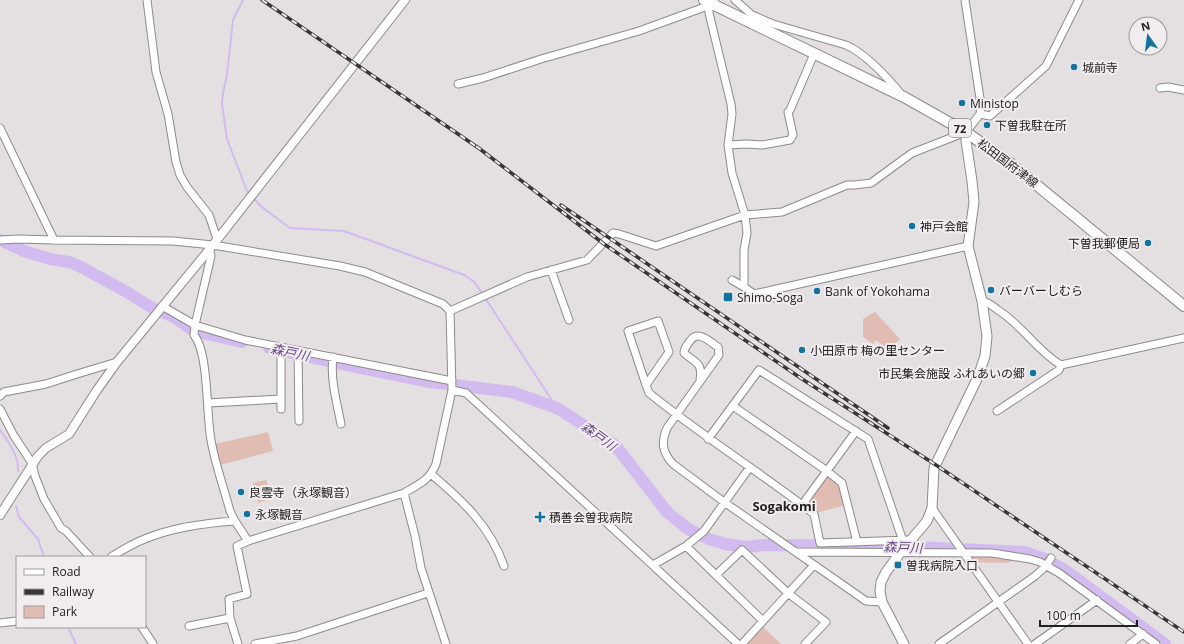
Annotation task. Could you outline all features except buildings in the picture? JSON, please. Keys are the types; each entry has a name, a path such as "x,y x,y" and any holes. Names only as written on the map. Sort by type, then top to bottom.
{"main road":[{"name":"松田国府津線","path":"710,1 904,98 966,132 1011,164 1184,306"},
{"path":"904,644 882,602 880,591 881,582 907,541 927,521 932,508 934,468 978,377 984,356 987,336 982,301 968,246 974,202 966,132"}],"street":[{"path":"147,0 156,72 168,114 176,162 180,175 187,187 209,215 213,244 194,335 199,342 202,357 207,389 208,424 211,441 230,511 248,541"},
{"path":"0,515 32,463 46,448 70,434 97,390 117,362 213,244 405,0"},
{"path":"735,0 752,15 773,24 846,45 856,50 890,80 904,98"},
{"path":"450,311 527,277 587,260 613,233 656,246 745,215 782,212 847,185 871,182 912,153 966,132 980,114 981,105 965,0"},
{"path":"980,114 990,116 1046,66 1079,0"},
{"path":"458,84 483,78 541,59 639,31 710,1"},
{"path":"710,1 709,13 731,104 732,114 728,145 732,173 745,215 747,233 744,250 744,288"},
{"path":"728,145 762,145 790,140 793,135 788,112 814,54"},
{"path":"1160,88 1168,87 1184,90"},
{"path":"0,128 54,240"},
{"path":"1,240 173,241 213,244 340,266 365,272 443,304 450,311 452,390 439,453 431,474 426,480 404,493 248,541 237,546 247,594 229,599 230,618 238,644"},
{"path":"732,280 754,294 968,246"},
{"path":"551,270 569,320"},
{"path":"771,291 774,298"},
{"path":"982,301 987,302 1010,318 1052,360 1061,366"},
{"path":"162,306 195,329 452,381"},
{"path":"646,385 669,352 658,321 628,331 646,385 649,393 708,439 750,467 814,514 820,542 907,541 868,439 758,370 708,439"},
{"path":"700,380 702,373 698,364 684,353 684,349 692,337 697,336 701,336 718,348 719,355 667,428 663,437 666,456 673,464 724,502 866,601 882,602"},
{"path":"997,411 1059,370 1061,366 1184,338"},
{"path":"281,347 281,409"},
{"path":"298,351 299,422"},
{"path":"334,357 332,366 341,424"},
{"path":"0,385 2,394 46,384 117,362"},
{"path":"452,390 466,393 738,644"},
{"path":"208,403 281,399"},
{"path":"733,406 842,483 857,542"},
{"path":"0,409 14,436 32,463 35,476 44,499 61,528 66,531 89,556"},
{"path":"802,505 856,431"},
{"path":"653,565 686,546 702,532 750,467"},
{"path":"431,474 454,493 486,529 494,541 504,566"},
{"path":"404,493 415,536 421,568 446,644"},
{"path":"932,508 1028,644"},
{"path":"113,556 147,538 192,525 235,521"},
{"path":"686,546 763,621"},
{"path":"716,575 742,550 789,594 826,622 805,644"},
{"path":"795,551 992,553 1048,563 1059,573 1156,644"},
{"path":"940,644 1048,563"},
{"path":"742,644 814,565"},
{"path":"255,644 297,636 428,593"},
{"path":"1035,644 1097,600"},
{"path":"189,626 230,618"},
{"path":"0,623 16,621"},
{"path":"143,628 153,644"},
{"path":"1130,644 1143,634"}],"green space":[{"path":"875,312 900,339 889,350 876,340 873,344 863,337 863,319"},
{"path":"268,432 273,451 220,465 215,444"},
{"path":"827,473 841,484 846,505 816,513 804,505"},
{"path":"266,480 272,496 267,500 258,503 253,483"},
{"path":"968,555 992,555 1021,559 1005,563 973,562"},
{"path":"763,627 781,644 747,644"}],"waterway":[{"path":"243,0 233,20 222,104 227,139 247,191 250,195"},
{"path":"253,198 263,208 290,228 344,231 464,275 473,281 557,408"},
{"name":"森戸川","path":"0,240 24,251 50,259 69,262 79,266 154,309 174,317 194,331 242,342"},
{"name":"森戸川","path":"269,348 430,382 512,392 557,408 615,445 667,512 688,529 709,539 725,544 745,547 764,545 895,546 1024,552 1045,559 1065,570 1165,644"},
{"path":"0,430 15,454 18,471"},
{"path":"16,506 19,517 38,539 44,556"},
{"path":"68,628 76,644"}],"railway":[{"path":"262,0 480,149"},
{"path":"476,146 604,244 802,379 936,465 1184,632"},
{"path":"561,205 888,428"}],"place":[{"name":"城前寺","path":"1074,67"},
{"name":"Ministop","path":"962,103"},
{"name":"下曽我駐在所","path":"987,125"},
{"name":"神戸会館","path":"912,226"},
{"name":"下曽我郵便局","path":"1148,243"},
{"name":"バーバーしむら","path":"991,290"},
{"name":"Bank of Yokohama","path":"817,291"},
{"name":"Shimo-Soga","path":"728,297"},
{"name":"小田原市 梅の里センター","path":"802,350"},
{"name":"市民集会施設 ふれあいの郷","path":"1033,373"},
{"name":"良雲寺（永塚観音）","path":"241,492"},
{"name":"永塚観音","path":"247,514"},
{"name":"積善会曽我病院","path":"540,517"},
{"name":"曽我病院入口","path":"898,565"}],"district":[{"name":"Sogakomi","path":"784,506"}]}
